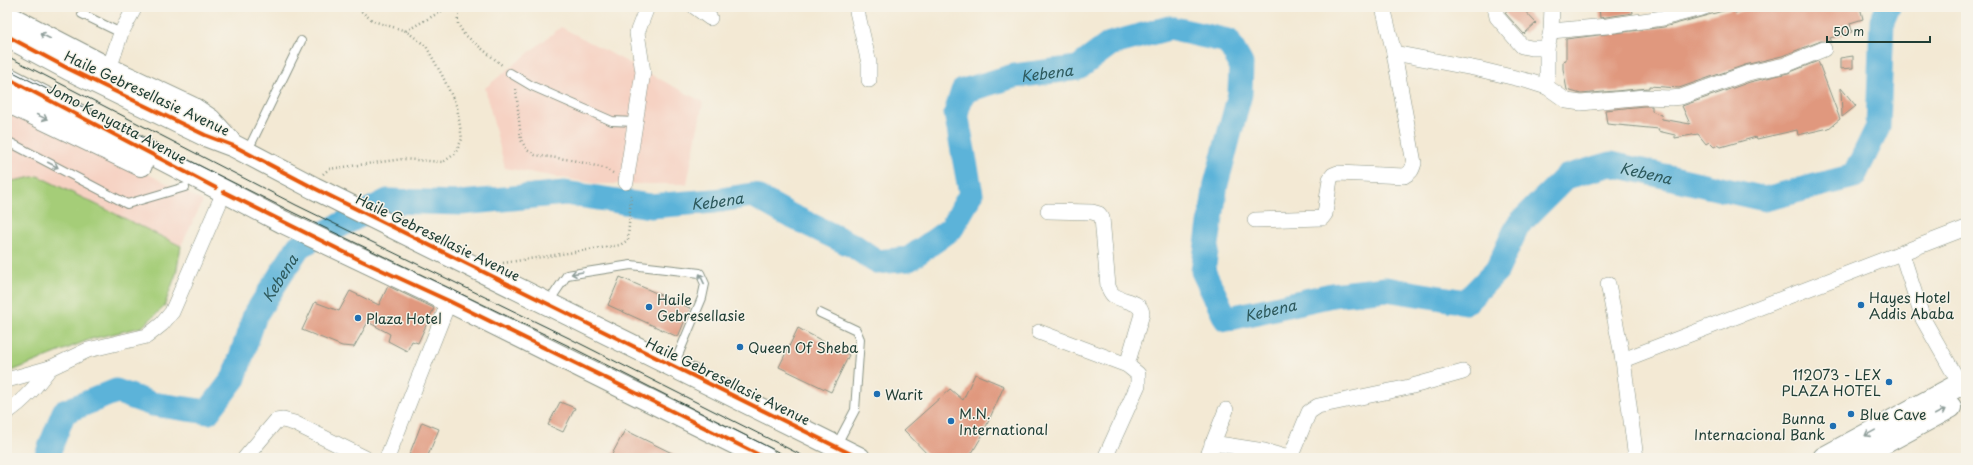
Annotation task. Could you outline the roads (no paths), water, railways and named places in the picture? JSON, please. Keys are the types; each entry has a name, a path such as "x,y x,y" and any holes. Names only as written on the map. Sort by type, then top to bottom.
{"main road":[{"name":"Haile Gebresellasie Avenue","path":"7,16 109,69 192,108 210,120 240,149"},
{"name":"Haile Gebresellasie Avenue","path":"7,36 69,69 205,135 240,149 311,187 486,272 673,367 859,458"},
{"name":"Jomo Kenyatta Avenue","path":"7,78 283,222 362,261 449,301"},
{"path":"7,100 185,187 220,190"},
{"path":"449,301 765,458"},
{"path":"1824,458 1964,388"},
{"path":"1856,458 1964,388"}],"street":[{"path":"109,69 121,33 135,7"},
{"path":"629,188 634,122 643,72 637,33 647,7"},
{"path":"695,7 710,18"},
{"path":"856,7 869,63 869,80"},
{"path":"1255,220 1322,218 1325,214 1330,179 1333,175 1338,173 1404,176 1410,173 1414,163 1394,53 1383,7"},
{"path":"1495,7 1497,17 1522,46 1531,48 1547,48"},
{"path":"1547,87 1547,48 1551,30 1552,7"},
{"path":"1551,30 1607,26 1663,18 1705,7"},
{"path":"1394,53 1478,69 1547,87 1567,101 1581,103 1644,97 1671,98 1748,73 1785,65 1824,49"},
{"path":"7,380 50,368 88,350 147,336 162,324 172,312 220,190"},
{"path":"1048,211 1092,212 1099,214 1102,218 1108,286 1113,295 1139,306 1142,310 1127,365"},
{"path":"1622,360 1902,254 1966,228"},
{"path":"1902,254 1923,319 1964,388"},
{"path":"1608,284 1622,360 1636,458"},
{"path":"387,458 449,301"},
{"path":"1039,332 1127,365 1138,374 1138,385 1105,458"},
{"path":"7,412 22,402 50,368"},
{"path":"1212,443 1264,451 1289,458 1309,412 1318,406 1409,387 1463,372"},
{"path":"1207,458 1226,410"},
{"path":"245,458 276,421 283,420 294,423 365,458"}],"lane":[{"path":"82,14 121,33"},
{"path":"240,149 301,41"},
{"path":"510,73 532,86 612,121 634,122"},
{"path":"7,139 9,142 127,204 185,187"},
{"path":"548,304 567,275 631,265 700,273 705,284 702,298 673,367"},
{"path":"820,313 856,330 860,339 855,410 836,446"}],"waterway":[{"name":"Kebena","path":"46,458 64,412 116,391 152,404 208,412 234,378 255,315 299,246 388,201 461,203 565,193 650,206 714,201 753,195 789,215 854,246 877,262 909,259 951,229 971,194 956,113 963,91 1014,76 1078,68 1110,44 1169,28 1228,41 1241,64 1240,94 1216,184 1203,271 1226,319 1332,295 1386,289 1466,302 1497,270 1518,225 1566,177 1611,164 1765,199 1854,176 1878,127 1882,21 1888,7"}],"tram line":[{"path":"7,56 296,205 571,339 807,458"},
{"path":"7,69 292,212 573,348 790,458"}],"place":[{"name":"Hayes Hotel Addis Ababa","path":"1861,305"},
{"name":"Haile Gebresellasie","path":"649,307"},
{"name":"Plaza Hotel","path":"358,318"},
{"name":"Queen Of Sheba","path":"740,347"},
{"name":"112073 - LEX PLAZA HOTEL","path":"1889,382"},
{"name":"Warit","path":"877,394"},
{"name":"Blue Cave","path":"1851,414"},
{"name":"M.N. International","path":"951,421"},
{"name":"Bunna Internacional Bank","path":"1833,426"}]}
